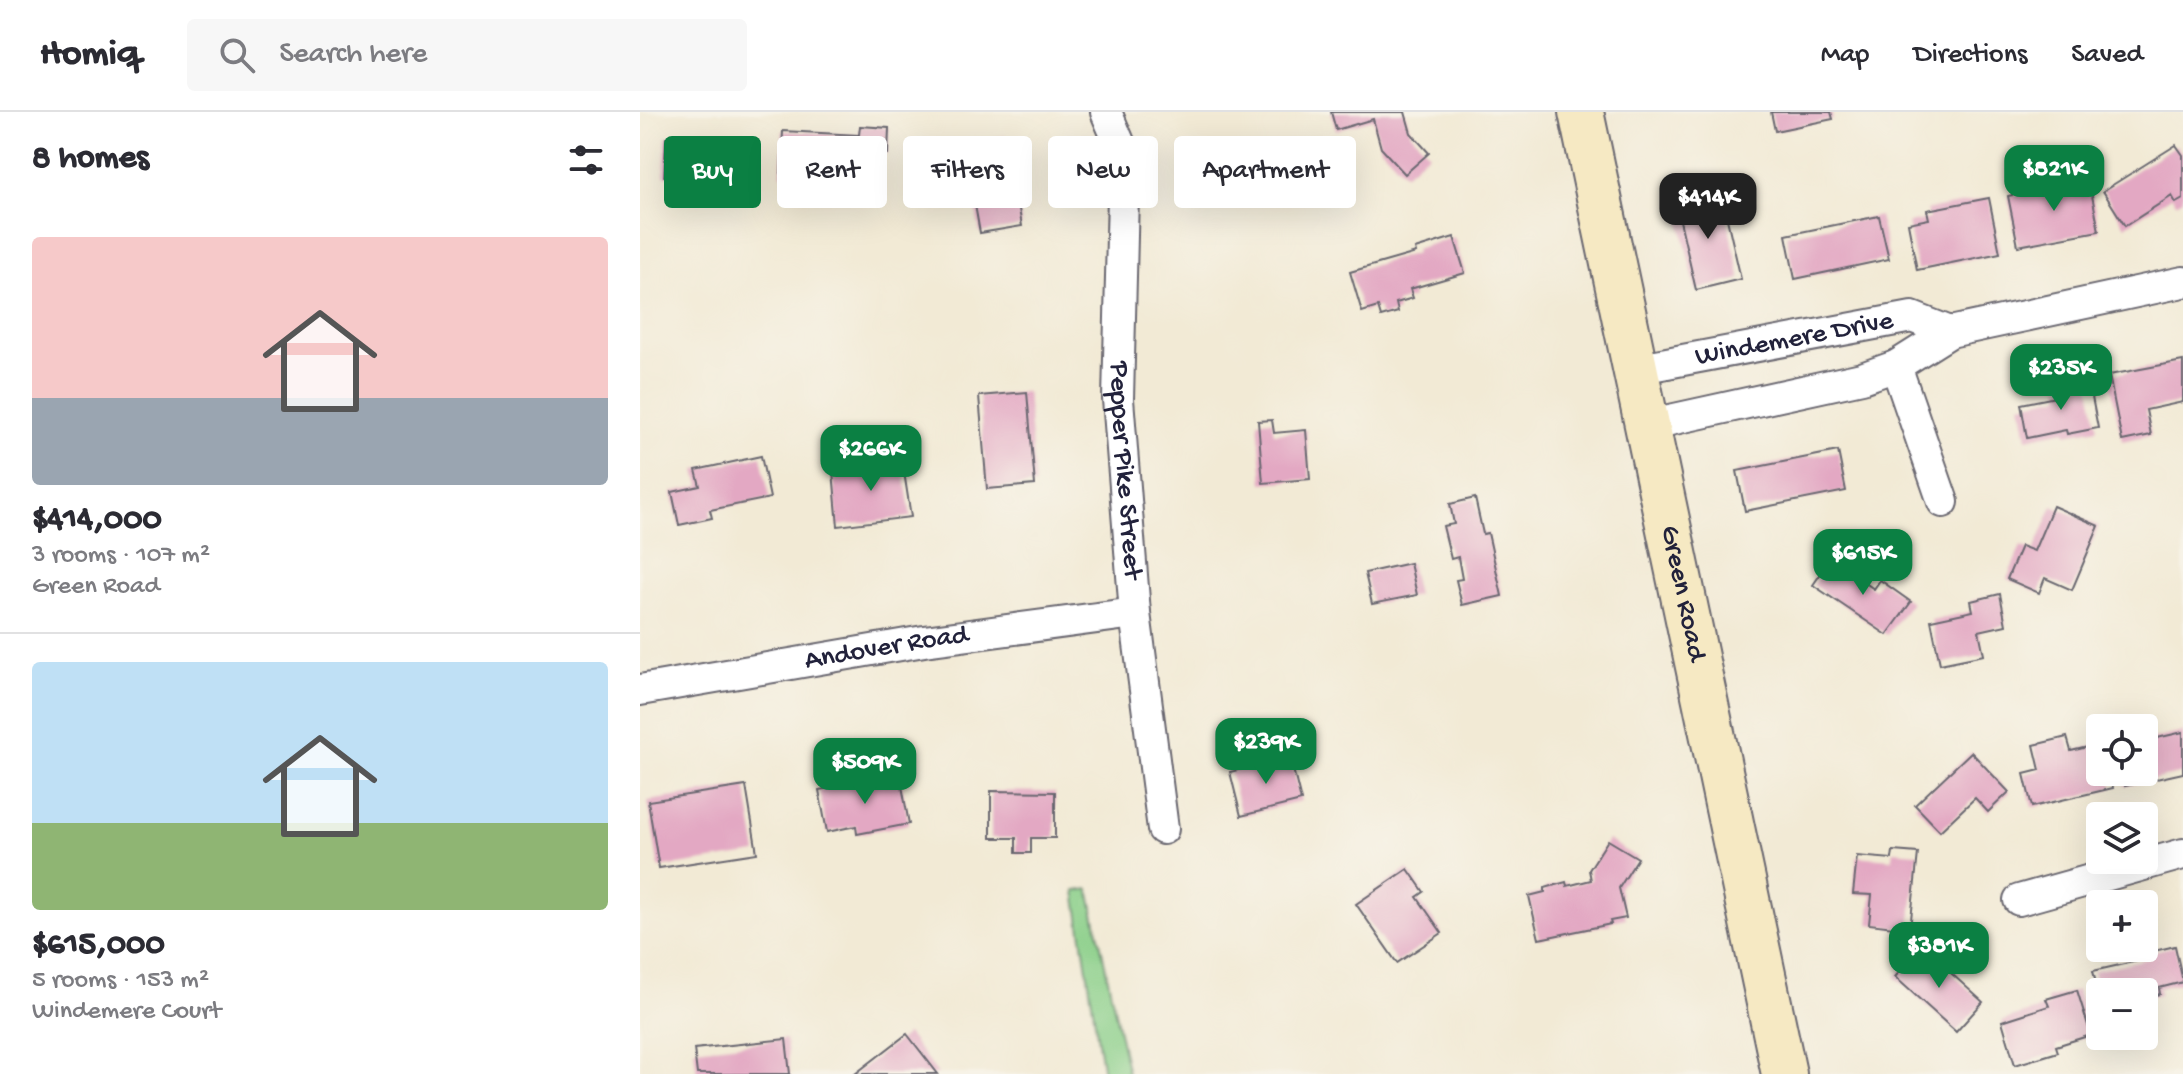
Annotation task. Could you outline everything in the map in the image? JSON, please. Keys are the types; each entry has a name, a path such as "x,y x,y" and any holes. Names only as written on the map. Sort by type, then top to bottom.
{"street":[{"name":"Pepper Pike Street","path":"1106,112 1124,154 1118,399 1135,613 1163,829"},
{"name":"Green Road","path":"1581,112 1784,1074"},
{"name":"Windemere Drive","path":"1647,425 1862,378 1896,366 1950,332 2183,282"},
{"name":"Windemere Drive","path":"1635,369 1912,317 1950,332"},
{"path":"1896,366 1943,502"},
{"name":"Andover Road","path":"640,690 924,641 1135,613"},
{"path":"2019,900 2183,854"}],"green space":[{"path":"1089,889 1128,1074 1103,1074 1075,891"}],"building":[{"path":"1331,112 1405,112 1411,133 1429,153 1405,174 1381,148 1373,119 1336,130"},
{"path":"1771,112 1831,112 1833,119 1775,131"},
{"path":"860,126 889,128 888,154 887,136 783,136 783,131 859,135"},
{"path":"2176,145 2183,155 2183,199 2176,203 2172,196 2125,226 2103,191"},
{"path":"2089,180 2099,231 2018,246 2008,196"},
{"path":"1721,193 1741,279 1696,290 1676,203"},
{"path":"1989,198 2000,253 1917,270 1908,223 1929,219 1927,210"},
{"path":"976,208 1019,208 1022,226 980,233"},
{"path":"1879,216 1889,259 1795,279 1786,235"},
{"path":"1454,237 1465,273 1410,289 1413,298 1396,303 1398,312 1381,317 1378,307 1362,312 1350,272 1416,253 1415,249"},
{"path":"2183,361 2183,402 2146,410 2151,435 2122,441 2109,375"},
{"path":"2089,382 2098,428 2067,434 2066,430 2027,438 2021,404 2061,396 2059,387"},
{"path":"1027,392 1035,485 987,489 979,396"},
{"path":"1272,420 1274,433 1306,430 1310,479 1263,483 1258,421"},
{"path":"1838,451 1846,491 1745,511 1737,471"},
{"path":"761,456 770,498 710,510 712,518 679,525 672,492 700,486 696,470"},
{"path":"902,459 911,517 838,526 833,471"},
{"path":"1475,498 1483,534 1488,533 1502,596 1462,605 1456,580 1462,579 1458,557 1451,559 1443,526 1454,524 1450,504"},
{"path":"2053,506 2099,526 2072,590 2045,578 2039,593 2007,579 2021,546 2034,551"},
{"path":"1831,559 1874,589 1880,580 1911,602 1887,635 1813,585"},
{"path":"1410,563 1417,595 1372,604 1365,573"},
{"path":"2000,594 2006,625 1979,631 1984,655 1940,664 1931,620 1973,611 1971,601"},
{"path":"2183,732 2183,773 2158,779 2158,738"},
{"path":"2067,737 2071,751 2086,747 2086,786 2113,788 2032,807 2024,774 2040,770 2034,745"},
{"path":"1971,752 2009,792 1988,812 1975,798 1940,831 1915,805"},
{"path":"1290,757 1301,801 1241,816 1230,772"},
{"path":"900,775 909,824 857,834 856,826 827,832 819,790"},
{"path":"746,786 757,853 659,868 648,801"},
{"path":"991,791 1055,792 1055,838 1031,838 1031,853 1016,853 1016,838 991,838"},
{"path":"1608,840 1638,858 1619,888 1626,918 1539,939 1529,896 1566,882 1567,886 1591,880 1589,870"},
{"path":"1893,851 1918,853 1910,929 1869,924 1872,895 1853,894 1857,856 1892,859"},
{"path":"1408,869 1424,892 1417,897 1442,933 1397,963 1356,904"},
{"path":"2175,946 2183,982 2159,988 2160,994 2158,994 2158,978 2095,978 2093,971 2133,962 2158,962 2158,950"},
{"path":"1922,947 1983,1002 1956,1032 1895,977"},
{"path":"2077,990 2086,1019 2086,1037 2056,1046 2058,1052 2015,1065 2002,1021 2049,1006 2046,999"},
{"path":"907,1034 938,1074 855,1074"},
{"path":"786,1039 790,1074 697,1074 694,1049"}]}
